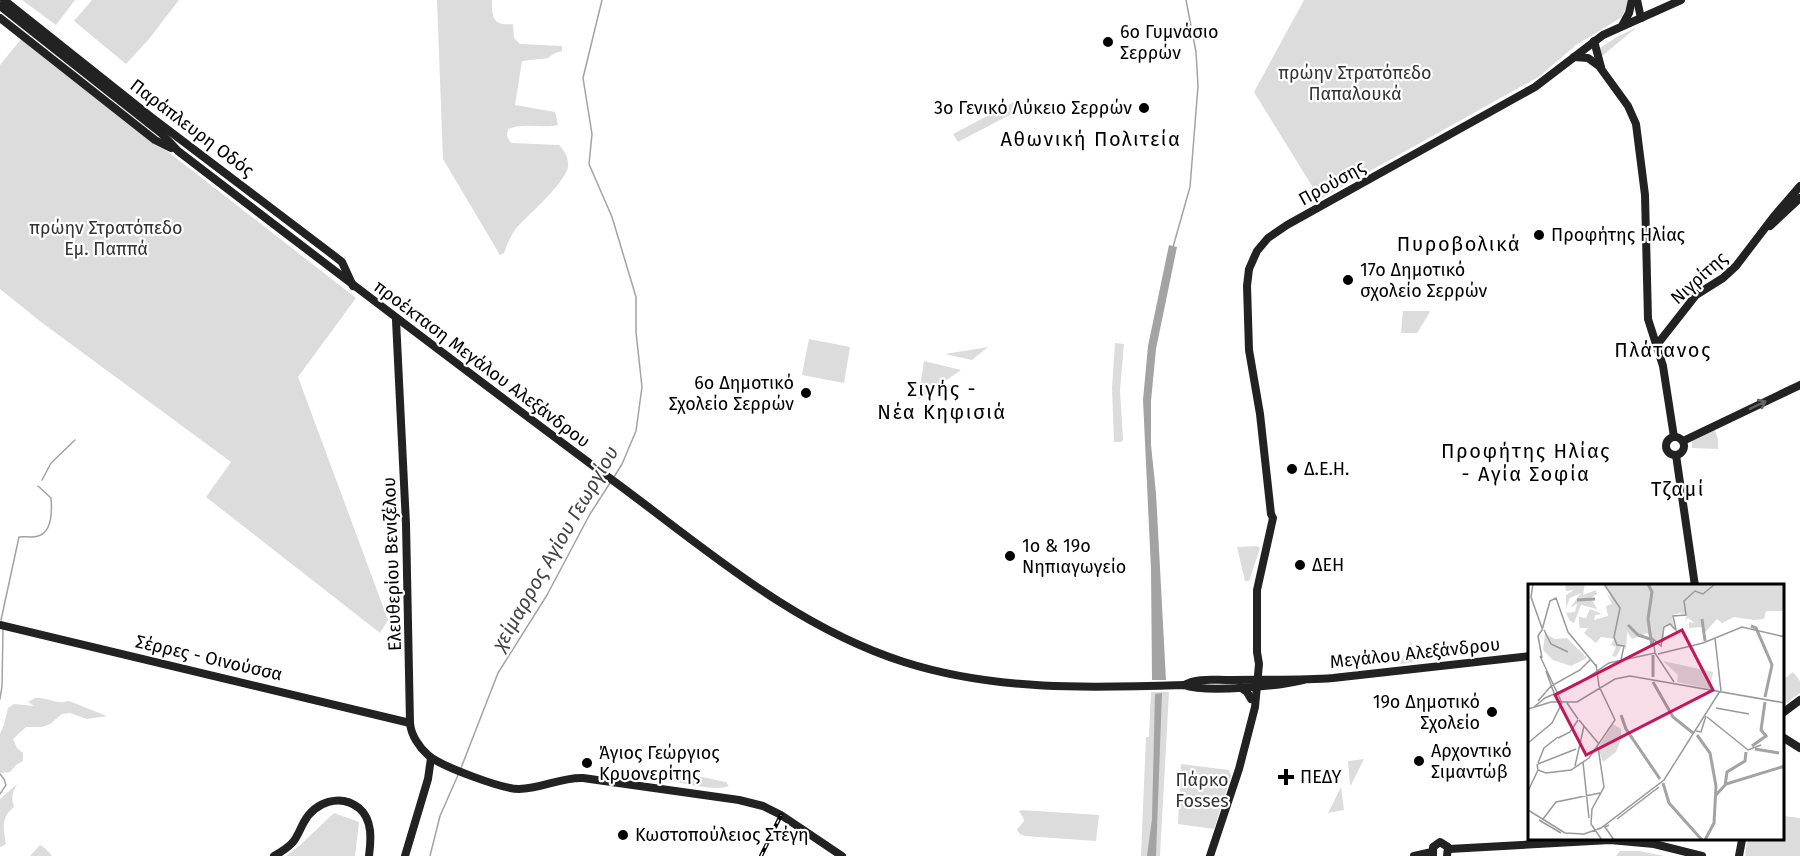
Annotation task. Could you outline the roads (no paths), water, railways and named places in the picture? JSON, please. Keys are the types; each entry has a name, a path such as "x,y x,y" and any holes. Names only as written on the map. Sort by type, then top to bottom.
{"main road":[{"name":"Παράπλευρη Οδός","path":"4,0 151,117 342,262 353,286"},
{"path":"1634,0 1641,18"},
{"path":"1619,27 1627,19 1634,0"},
{"name":"Προύσης","path":"1255,683 1259,664 1257,590 1273,518 1248,341 1247,286 1249,269 1258,248 1287,225 1535,87 1594,41 1619,27 1681,0"},
{"name":"προέκταση Μεγάλου Αλεξάνδρου","path":"0,6 161,133 178,151 396,320 778,601 829,632 881,654 933,670 996,683 1038,686 1181,685"},
{"name":"προέκταση Μεγάλου Αλεξάνδρου","path":"0,18 155,140 178,151"},
{"path":"1594,41 1597,58 1603,71 1631,111 1639,138 1645,200 1648,312 1663,366 1674,437"},
{"path":"1574,57 1588,58 1603,71"},
{"path":"115,98 151,117"},
{"name":"Νιγρίτης","path":"1656,346 1694,298 1733,269 1800,186"},
{"name":"Νιγρίτης","path":"1762,233 1800,198"},
{"name":"Ελευθερίου Βενιζέλου","path":"396,320 406,524 410,723 416,740 431,758 513,789 531,788 558,780 583,778 763,806 781,815 842,856"},
{"path":"1683,441 1800,385"},
{"path":"1674,437 1683,441 1683,450 1676,454 1666,448 1668,440 1674,437"},
{"path":"1676,454 1695,584"},
{"name":"Σέρρες - Οινούσσα","path":"0,625 410,723"},
{"name":"Μεγάλου Αλεξάνδρου","path":"1181,685 1193,681 1255,683 1303,680 1528,656"},
{"path":"1252,716 1251,699 1255,683"},
{"path":"1210,856 1239,769 1252,716 1255,683"},
{"name":"Μεγάλου Αλεξάνδρου","path":"1181,685 1201,688 1240,687 1255,683"},
{"path":"1240,687 1251,699"},
{"path":"1785,711 1800,700"},
{"path":"1785,739 1800,748"},
{"path":"405,856 429,778 431,758"},
{"path":"274,856 292,843 312,811 324,803 338,800 349,802 360,809 366,817 370,832 369,856"},
{"path":"1414,856 1433,854 1433,847 1438,843 1444,843 1448,852 1596,841"},
{"path":"1642,841 1702,856"},
{"path":"1740,856 1742,841"}],"waterway":[{"name":"χείμαρρος Αγίου Γεωργίου","path":"602,0 583,78 592,134 589,164 612,217 636,297 636,332 642,387 636,431 614,477"},
{"path":"1173,247 1190,187 1198,86 1196,52 1186,0"},
{"path":"42,480 51,463 75,440"},
{"name":"χείμαρρος Αγίου Γεωργίου","path":"461,768 498,673 547,595 590,514 610,483"},
{"path":"1,620 19,537 36,537 43,534 51,520 51,498 38,486"},
{"path":"0,699 3,630"},
{"path":"0,774 6,785 0,794"},
{"name":"χείμαρρος Αγίου Γεωργίου","path":"430,856 440,816 458,775"}],"railway":[{"path":"761,856 781,815"}],"place":[{"name":"6ο Γυμνάσιο Σερρών","path":"1108,42"},
{"name":"3ο Γενικό Λύκειο Σερρών","path":"1144,108"},
{"name":"Προφήτης Ηλίας","path":"1539,235"},
{"name":"17ο Δημοτικό σχολείο Σερρών","path":"1348,280"},
{"name":"6ο Δημοτικό Σχολείο Σερρών","path":"806,393"},
{"name":"Δ.Ε.Η.","path":"1292,469"},
{"name":"1ο & 19ο Νηπιαγωγείο","path":"1010,556"},
{"name":"ΔΕΗ","path":"1300,565"},
{"name":"19ο Δημοτικό Σχολείο","path":"1492,712"},
{"name":"Αρχοντικό Σιμαντώβ","path":"1419,761"},
{"name":"Άγιος Γεώργιος Κρυονερίτης","path":"587,763"},
{"name":"ΠΕΔΥ","path":"1286,777"},
{"name":"Κωστοπούλειος Στέγη","path":"623,835"}],"district":[{"name":"Αθωνική Πολιτεία","path":"1091,139"},
{"name":"Πυροβολικά","path":"1459,244"},
{"name":"Πλάτανος","path":"1663,350"},
{"name":"Σιγής - Νέα Κηφισιά","path":"942,400"},
{"name":"Προφήτης Ηλίας - Αγία Σοφία","path":"1526,462"},
{"name":"Τζαμί","path":"1678,489"}],"park label":[{"name":"πρώην Στρατόπεδο Παπαλουκά","path":"1355,83"},
{"name":"πρώην Στρατόπεδο Εμ. Παππά","path":"106,238"},
{"name":"Πάρκο Fosses","path":"1202,790"}]}
